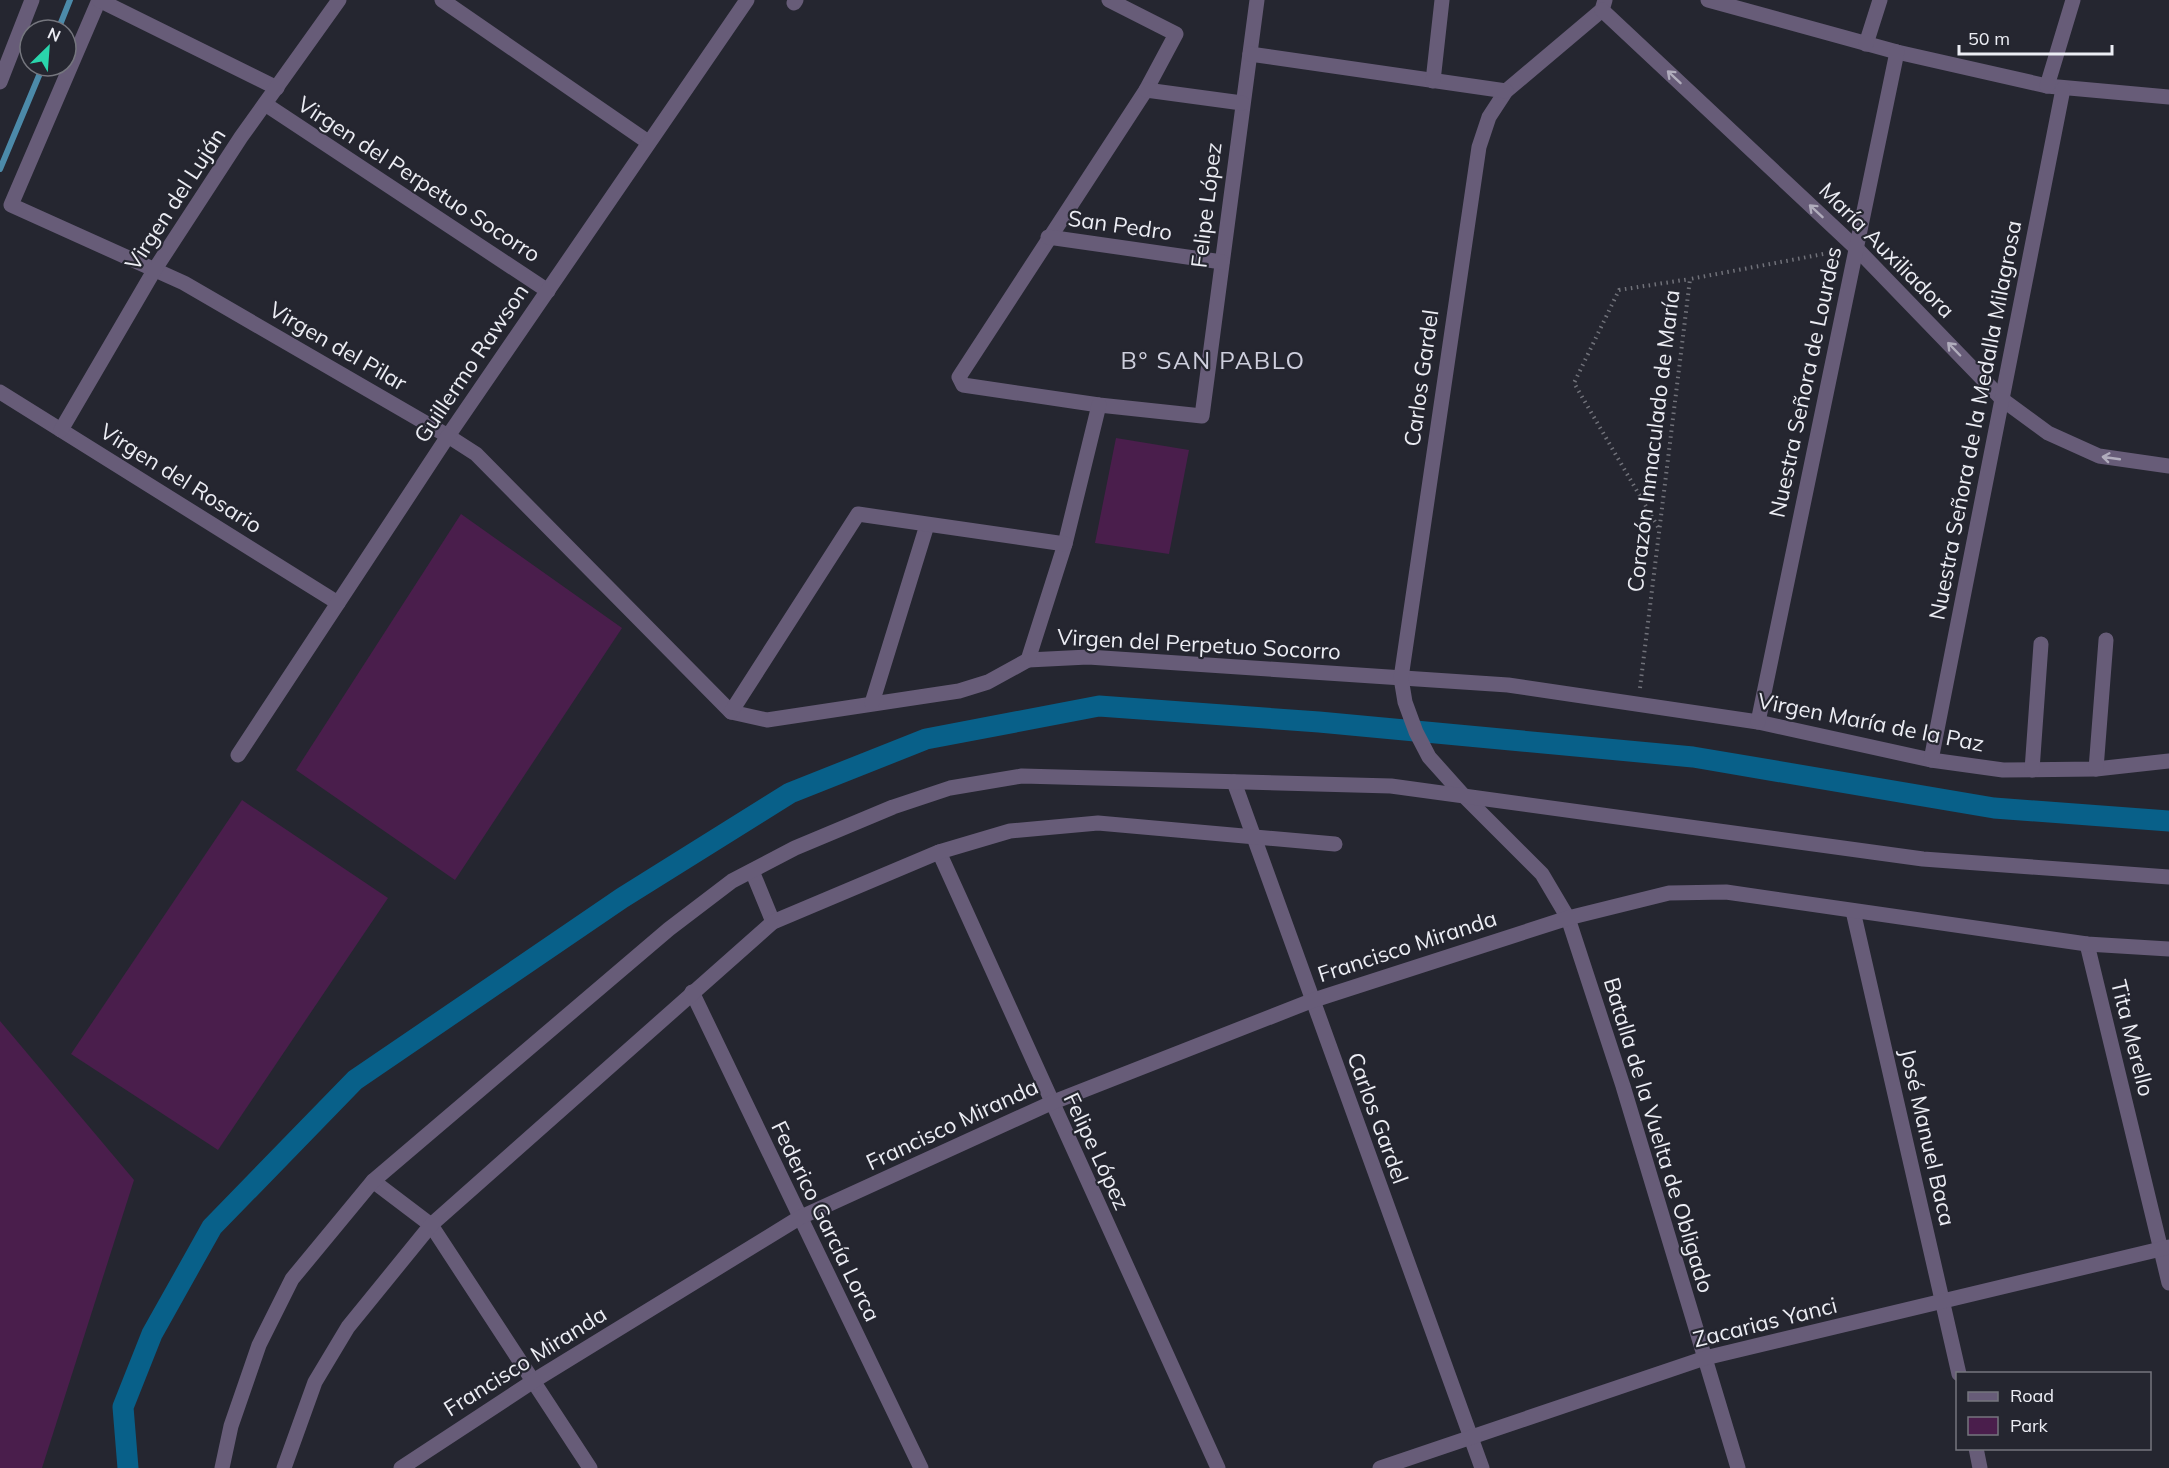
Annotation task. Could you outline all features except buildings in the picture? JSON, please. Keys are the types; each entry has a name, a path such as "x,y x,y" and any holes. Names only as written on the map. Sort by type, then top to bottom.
{"street":[{"path":"0,82 32,0"},
{"name":"Virgen del Perpetuo Socorro","path":"99,0 277,88"},
{"name":"Virgen del Pilar","path":"99,0 11,205 155,269 476,454 731,712"},
{"name":"Virgen del Luján","path":"61,430 155,269 241,137 339,0"},
{"path":"441,0 648,142"},
{"name":"Guillermo Rawson","path":"237,755 448,436 747,0"},
{"path":"1028,660 1065,544 1099,405 963,385 959,377 965,363 1146,90 1176,34 1109,0"},
{"name":"Felipe López","path":"1099,405 1202,416 1257,0"},
{"path":"1433,81 1442,0"},
{"path":"1708,0 1897,52 2047,86 2169,97"},
{"path":"1866,44 1880,0"},
{"path":"2047,86 2073,0"},
{"name":"Carlos Gardel","path":"1463,795 1430,756 1416,732 1401,678 1479,147 1489,117 1506,91 1604,5"},
{"name":"María Auxiliadora","path":"1604,5 1856,248 2003,400 2048,433 2099,456 2169,465"},
{"name":"Nuestra Señora de Lourdes","path":"1758,722 1897,52"},
{"path":"1250,54 1506,91"},
{"name":"Nuestra Señora de la Medalla Milagrosa","path":"1932,760 2063,89"},
{"path":"1146,90 1242,103"},
{"name":"Virgen del Perpetuo Socorro","path":"265,105 548,291"},
{"name":"San Pedro","path":"1048,237 1222,262"},
{"name":"Virgen del Rosario","path":"0,392 338,603"},
{"path":"731,712 858,514 1065,544"},
{"path":"872,703 927,525"},
{"path":"2096,769 2106,640"},
{"path":"2032,770 2041,644"},
{"name":"Virgen del Perpetuo Socorro","path":"731,712 767,720 959,691 988,682 1028,660 1088,657 1508,686 1638,704"},
{"name":"Virgen María de la Paz","path":"1638,704 1758,722 1932,760 2003,770 2096,769 2169,761"},
{"path":"222,1468 231,1426 259,1345 292,1279 373,1181 669,929 732,881 795,848 892,807 950,788 1022,776 1391,786 1923,860 2169,877"},
{"name":"Carlos Gardel","path":"1234,782 1311,1001 1482,1468"},
{"name":"Batalla de la Vuelta de Obligado","path":"1463,795 1542,874 1568,918 1623,1086 1738,1468"},
{"path":"284,1468 315,1382 348,1327 431,1225 773,922 939,852 1010,831 1098,823 1335,844"},
{"name":"Felipe López","path":"939,852 1050,1103 1218,1468"},
{"path":"752,871 773,922"},
{"name":"Francisco Miranda","path":"401,1468 535,1380 799,1218 1050,1103 1311,1001 1568,918 1669,893 1726,892 2087,944 2169,949"},
{"name":"José Manuel Baca","path":"1853,911 1959,1372"},
{"name":"Tita Merello","path":"2087,944 2165,1248 2169,1283"},
{"name":"Federico García Lorca","path":"692,992 921,1468"},
{"path":"373,1181 431,1225 591,1468"},
{"name":"Zacarias Yanci","path":"1380,1468 1705,1358 2165,1248"},
{"path":"1976,1450 1980,1468"}],"path":[{"name":"Corazón Inmaculado de María","path":"1638,704 1690,279 1856,248"},
{"path":"1659,529 1574,383 1619,290 1690,279"}],"green space":[{"path":"1116,438 1189,450 1169,554 1095,543"},
{"path":"461,514 622,628 455,880 296,770"},
{"path":"242,800 388,898 218,1150 71,1054"},
{"path":"0,1021 134,1180 42,1468 0,1468"}],"waterway":[{"path":"63,18 70,0"},
{"path":"0,169 38,78"},
{"path":"128,1468 123,1407 152,1334 212,1227 355,1080 622,898 790,793 926,739 1099,706 1319,722 1693,757 1994,808 2169,821"}],"district":[{"name":"B° SAN PABLO","path":"1213,361"}]}
